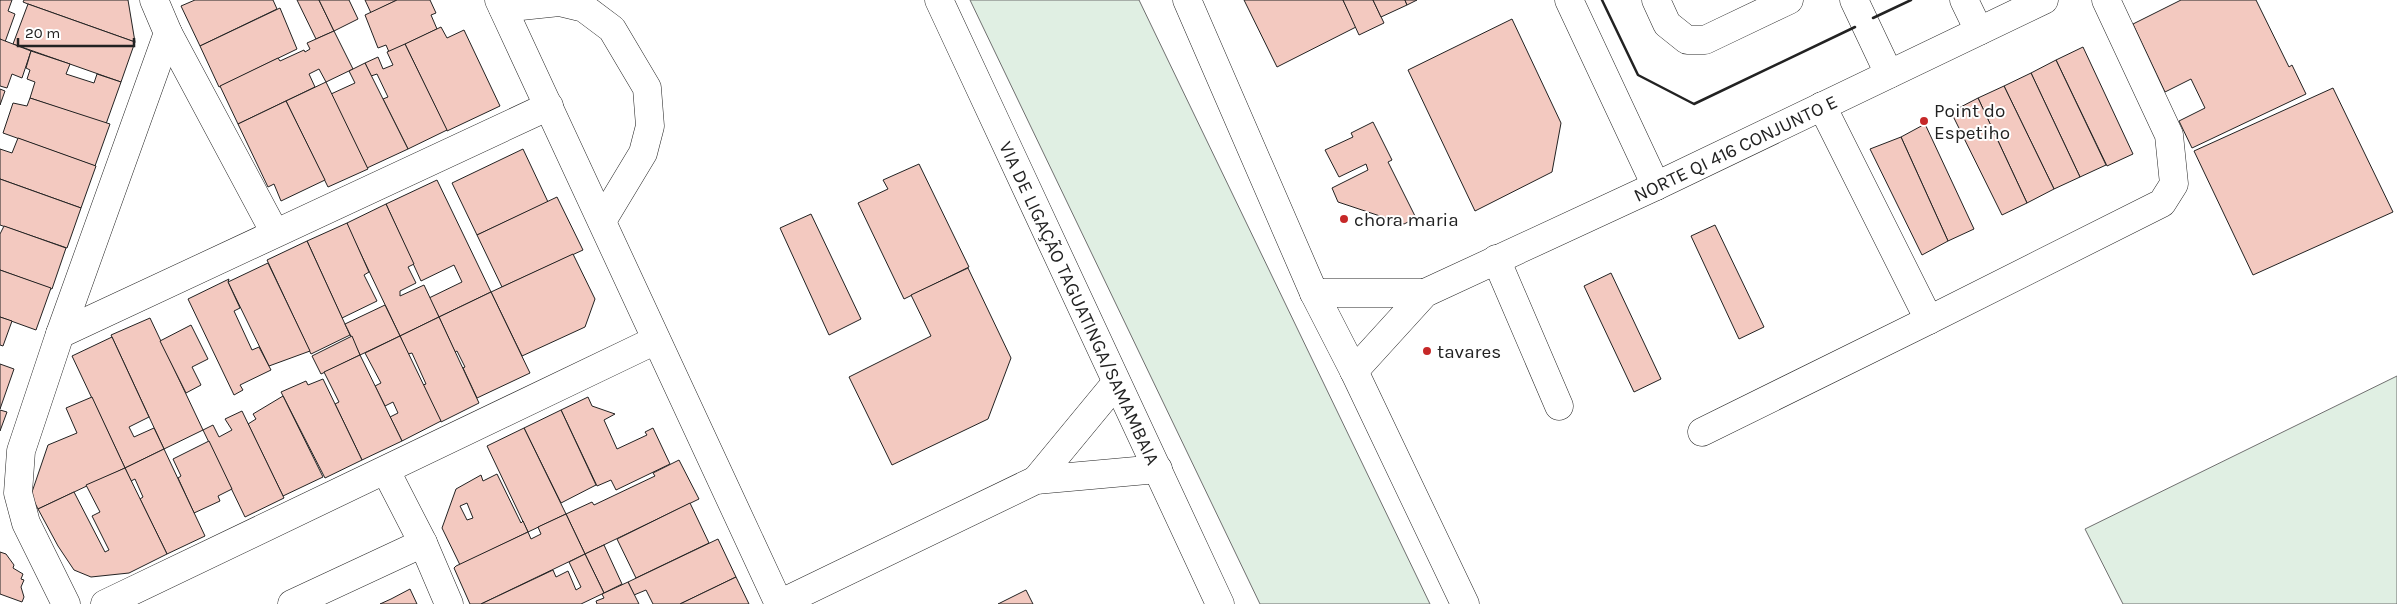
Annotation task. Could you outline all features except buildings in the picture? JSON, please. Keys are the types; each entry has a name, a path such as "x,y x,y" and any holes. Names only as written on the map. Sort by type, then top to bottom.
{"street":[{"path":"154,0 168,33 274,233"},
{"name":"VIA DE LIGAÇÃO TAGUATINGA/SAMAMBAIA","path":"940,0 1220,604"},
{"path":"1187,0 1314,293 1354,371 1465,604"},
{"path":"1569,0 1656,186"},
{"path":"1656,0 1667,24 1687,40 1705,40 1789,0"},
{"path":"1854,0 1889,74"},
{"path":"1964,0 1979,31"},
{"name":"NORTE QI 416 CONJUNTO E","path":"1354,371 1425,293 1656,186 2044,0"},
{"path":"1702,432 2162,203 2174,184 2169,135 2106,0"},
{"path":"602,221 643,153 650,126 647,88 612,29 584,8 559,2 501,4 779,604 1036,480 1158,469"},
{"path":"66,604 26,523 18,492 22,452 60,334 168,33"},
{"path":"60,334 549,106"},
{"path":"1822,106 1929,320"},
{"path":"1496,259 1559,406"},
{"name":"NORTE QI 416 CONJUNTO E","path":"1314,293 1425,293"},
{"path":"118,602 656,340"},
{"path":"1036,480 1116,383"},
{"path":"386,471 422,543 449,604"},
{"path":"292,604 422,543"}],"green space":[{"path":"970,0 1139,0 1430,604 1260,604"},
{"path":"2397,376 2397,604 2123,604 2085,529"}],"wall":[{"path":"1602,0 1638,75 1694,104 1855,27"},
{"path":"1873,18 1911,0"}],"place":[{"name":"Point do Espetiho","path":"1924,121"},
{"name":"chora maria","path":"1344,219"},
{"name":"tavares","path":"1427,351"}]}
